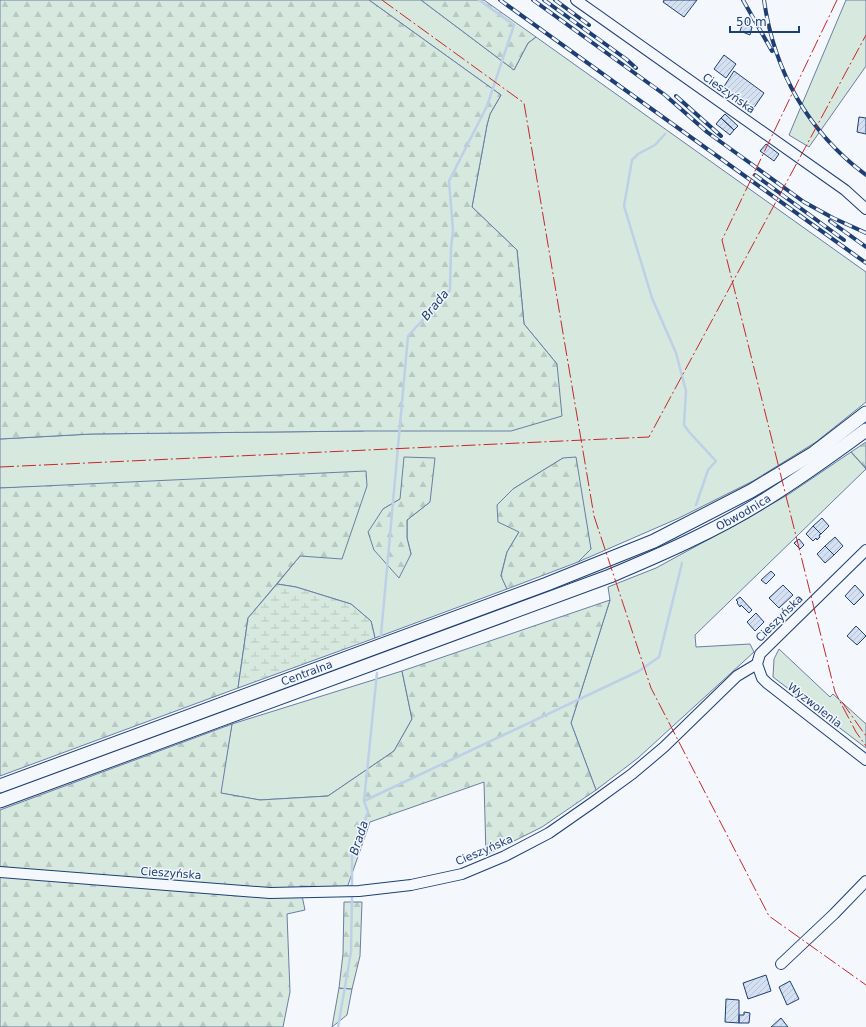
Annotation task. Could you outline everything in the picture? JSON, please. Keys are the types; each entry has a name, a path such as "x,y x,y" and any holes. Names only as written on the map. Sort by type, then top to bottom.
{"main road":[{"name":"Obwodnica","path":"613,559 674,532 751,491 814,452 866,413"},
{"name":"Obwodnica","path":"610,576 656,556 762,501 820,464 866,430"},
{"name":"Centralna","path":"0,786 613,559"},
{"name":"Centralna","path":"0,802 610,576"}],"street":[{"name":"Cieszyńska","path":"576,0 845,190 866,209"},
{"name":"Cieszyńska","path":"0,872 270,893 344,892 411,886 462,874 505,856 549,832 632,774 664,747 737,676 757,664 760,654 764,649 866,550"},
{"name":"Wyzwolenia","path":"757,664 762,678 767,683 866,760"},
{"path":"781,964 834,914 866,881"}],"green space":[{"path":"0,0 369,0 501,95 490,114 487,125 472,207 517,250 524,324 557,364 562,416 511,431 91,434 0,439"},
{"path":"369,0 421,0 514,70 528,43 536,37 866,272 866,402 816,442 753,481 679,518 578,562 591,549 563,458 513,489 497,505 519,532 507,552 501,575 507,589 375,638 371,621 351,604 296,587 277,584 300,556 92,485 0,488 0,439 91,434 363,431 557,364 524,324 517,250 472,207 487,125 490,114 501,95","holes":["400,499 430,502 407,520 407,538 411,554 383,509"]},
{"path":"421,0 484,0 536,37 528,43 514,70"},
{"path":"846,0 866,0 866,66 809,147 789,135"},
{"path":"866,442 866,468 851,452"},
{"path":"851,452 866,469 695,635 696,647 750,644 754,652 638,758 596,790 571,723 610,600 608,587 656,568 746,519 789,494"},
{"path":"404,457 435,458 430,502 407,520 407,538 411,554 399,578 374,550 368,532 383,509 400,499"},
{"path":"576,457 591,549 578,562 507,589 501,576 507,552 519,532 498,522 497,505 513,489 563,458"},
{"path":"366,471 367,486 342,559 300,556 248,618 238,688 0,776 0,488"},
{"path":"277,584 296,587 351,604 371,621 375,638 238,688 248,618"},
{"path":"610,600 571,723 596,790 542,827 486,855 484,782 370,822 347,888 300,886 305,910 287,914 290,992 283,1027 0,1027 0,810 232,724 221,793 260,800 328,796 394,751 412,719 402,671"},
{"path":"779,649 830,697 833,694 866,724 866,748 773,677 774,659"},
{"path":"402,671 412,719 394,751 328,796 260,800 220,793 232,724"},
{"path":"344,902 362,902 360,956 352,989 339,988 343,954"},
{"path":"339,988 352,989 347,1015 332,1027"}],"building":[{"path":"664,0 697,0 684,17 663,2"},
{"path":"744,20 748,21 747,25 752,27 750,35 740,31"},
{"path":"724,55 736,64 726,78 714,69"},
{"path":"734,71 764,93 753,109 723,88"},
{"path":"725,114 738,126 734,130 721,118"},
{"path":"859,117 866,118 866,134 857,132"},
{"path":"721,118 734,130 730,135 716,124"},
{"path":"766,144 779,154 774,161 760,151"},
{"path":"822,518 829,526 821,534 813,526"},
{"path":"813,526 821,534 817,540 816,538 813,541 806,534"},
{"path":"835,537 843,546 834,555 825,546"},
{"path":"799,539 804,545 800,549 794,543"},
{"path":"825,546 834,555 825,563 817,554"},
{"path":"771,571 775,575 766,584 761,580"},
{"path":"783,585 793,595 779,608 769,598"},
{"path":"855,585 864,595 854,605 845,596"},
{"path":"740,597 752,610 749,613 737,603 738,602 736,600"},
{"path":"756,613 764,622 755,631 747,622"},
{"path":"856,626 866,636 857,645 847,636"},
{"path":"766,975 771,991 748,999 743,983"},
{"path":"790,981 799,999 787,1005 779,987"},
{"path":"726,999 739,1000 739,1023 725,1022"},
{"path":"744,1012 750,1013 749,1023 739,1023 739,1015 744,1015"},
{"path":"781,1018 788,1027 771,1027"}],"waterway":[{"name":"Brada","path":"381,635 408,336 450,290 453,230 449,181 487,106 514,25 479,0"},
{"path":"665,134 655,145 638,154 632,160 624,206 652,298 676,353 686,391 684,425 716,461 708,470 696,505"},
{"path":"364,801 639,671 659,657 682,563"},
{"name":"Brada","path":"352,889 352,855 368,812 364,801 377,673"},
{"name":"Brada","path":"338,1027 351,952 352,894"}],"railway":[{"path":"500,0 866,263"},
{"path":"533,0 665,95 707,132 804,202 833,218 866,233"},
{"path":"544,0 626,59 636,68"},
{"path":"555,0 589,25"},
{"path":"743,0 772,51"},
{"path":"764,0 776,51 785,75 797,98 827,140 845,158 866,175"},
{"path":"676,96 721,136"},
{"path":"755,175 844,240"},
{"path":"830,221 866,247"}],"power":[{"path":"382,0 524,103 594,516 651,688 769,916 866,985"},
{"path":"837,0 722,240 835,692 856,732 866,746"},
{"path":"0,467 649,437 866,35"},
{"path":"842,702 866,736"}]}
